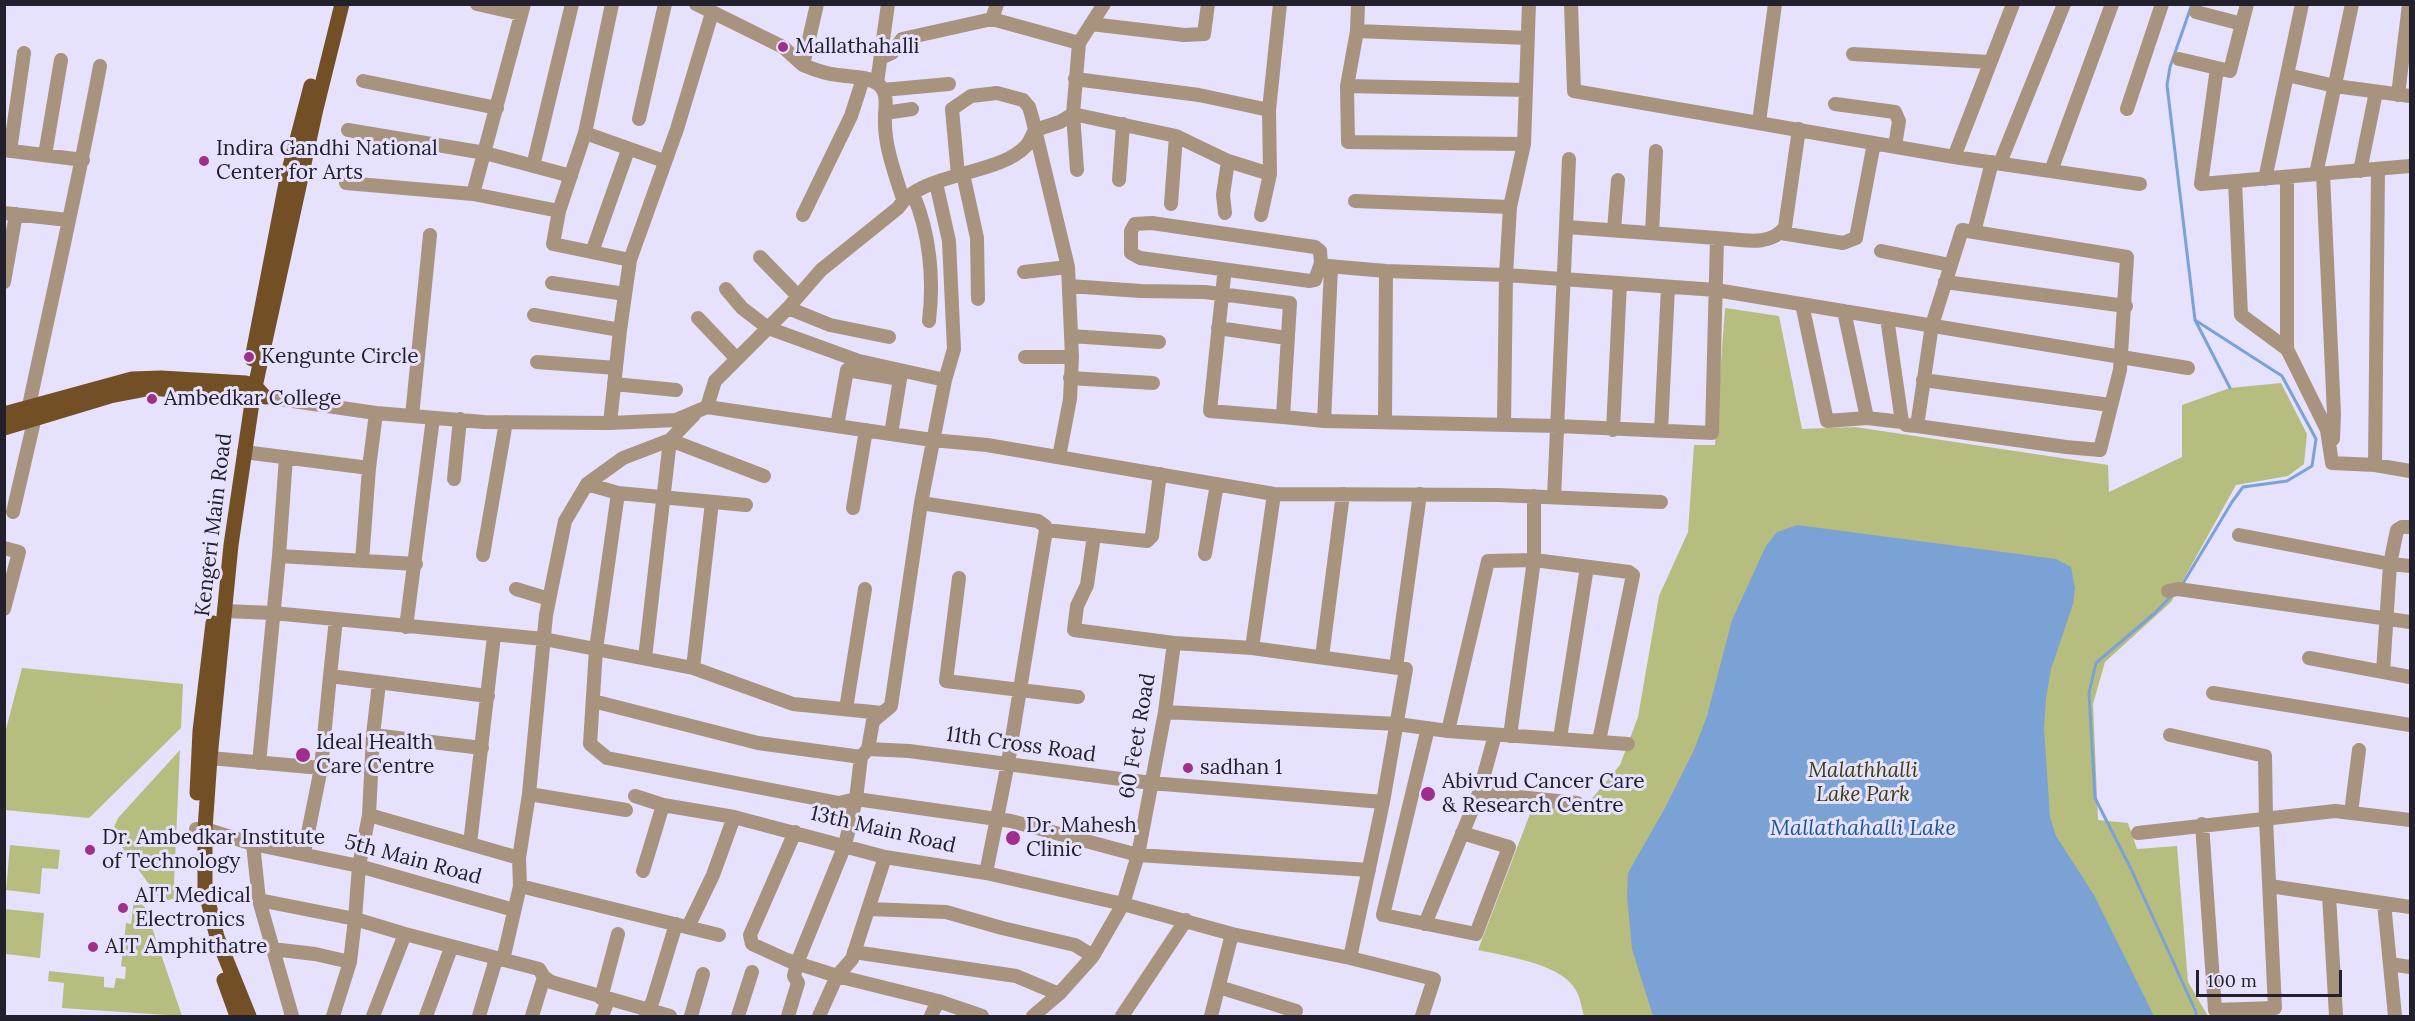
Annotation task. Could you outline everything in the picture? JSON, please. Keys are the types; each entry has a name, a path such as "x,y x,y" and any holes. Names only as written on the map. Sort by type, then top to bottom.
{"main road":[{"name":"Kengeri Main Road","path":"237,1017 202,915 198,890 200,731 287,178 331,4"},
{"name":"Kengeri Main Road","path":"249,1017 217,937 205,889 200,829 210,758 224,611 252,392 342,4"},
{"path":"4,414 32,412 152,388 252,392"},
{"path":"4,428 32,412"}],"street":[{"path":"473,194 522,9 477,4"},
{"path":"533,166 572,4"},
{"path":"612,4 585,133 559,211 553,244 630,260"},
{"path":"639,119 665,4"},
{"path":"696,4 783,47 803,65 818,71 875,84 949,84"},
{"path":"803,65 817,4"},
{"path":"803,215 850,116 875,84 888,4"},
{"path":"992,19 997,4"},
{"path":"1077,170 1072,114 1079,43 1104,4"},
{"path":"1091,24 1184,35 1204,34 1208,4"},
{"path":"1261,215 1270,174 1269,110 1280,4"},
{"path":"1358,4 1357,31 1347,86 1348,142 1524,144"},
{"path":"1504,424 1506,275 1510,207 1524,144 1529,4"},
{"path":"1571,4 1574,91 1954,157 2140,184"},
{"path":"1759,122 1775,4"},
{"path":"1954,157 2013,4"},
{"path":"1974,232 1996,163 2064,4"},
{"path":"2051,171 2112,4"},
{"path":"2127,109 2162,4"},
{"path":"2179,59 2230,71 2247,4"},
{"path":"2265,179 2302,4"},
{"path":"2332,463 2334,414 2319,174 2352,4"},
{"path":"2287,75 2336,86 2404,96 2409,4"},
{"path":"2196,12 2242,24"},
{"path":"610,423 630,260 676,129 712,13"},
{"path":"880,58 892,53 902,39 992,19 1079,43"},
{"path":"1357,31 1528,38"},
{"path":"24,54 7,151 83,160"},
{"path":"1853,54 1989,62"},
{"path":"45,155 61,60"},
{"path":"13,512 68,220 83,160 100,66"},
{"path":"2217,68 2202,184 2410,166"},
{"path":"1075,80 1199,95 1269,110"},
{"path":"363,81 497,108"},
{"path":"875,84 885,113 893,170 921,214 928,241 929,321"},
{"path":"1347,86 1526,90"},
{"path":"2360,171 2376,92"},
{"path":"978,299 977,238 960,174 952,109 971,96 997,93 1023,100 1029,107 1068,267 1072,357 1070,399 1059,457"},
{"path":"1835,104 1895,112 1899,121 1895,146"},
{"path":"885,113 912,109"},
{"path":"479,1017 500,960 520,886 519,858 529,794 549,599 565,521 586,484 623,458 670,440 702,409 715,381 788,308 821,270 898,208 908,196 936,183 1014,156 1028,145 1035,130 1060,122 1072,114 1176,136 1228,161 1270,174"},
{"path":"1119,180 1123,124"},
{"path":"1781,233 1785,227 1799,129"},
{"path":"348,130 484,153 571,176"},
{"path":"585,133 664,161"},
{"path":"1171,204 1176,136"},
{"path":"1568,226 1764,240 1781,233 1843,243 1856,238 1874,142"},
{"path":"592,252 628,150"},
{"path":"1652,233 1656,151"},
{"path":"1554,497 1568,226 1569,159"},
{"path":"1225,213 1223,195 1228,161"},
{"path":"2375,465 2378,169"},
{"path":"2287,177 2287,349 2327,430 2332,463"},
{"path":"1614,230 1618,180"},
{"path":"2235,181 2241,315 2287,349"},
{"path":"346,183 473,194 559,211"},
{"path":"788,1017 798,983 794,975 797,963 846,845 864,753 873,721 891,705 921,502 932,440 954,349 949,241 936,183"},
{"path":"1355,201 1510,207"},
{"path":"5,281 10,213 68,220"},
{"path":"1324,421 1327,266 1320,251 1315,247 1152,223 1135,224 1131,231 1131,253 1140,258 1310,281 1315,280 1327,266"},
{"path":"1802,304 1827,421 1867,418 1902,422 1906,425 2066,447 2100,450 2122,357 2127,257 1962,230 1932,325 1917,426"},
{"path":"412,416 430,235"},
{"path":"1224,276 1210,411 1324,421 1504,424 1712,433 1717,238"},
{"path":"1881,251 1950,265"},
{"path":"760,257 798,296"},
{"path":"1327,266 1386,271 1506,275 1716,290 2188,368"},
{"path":"1024,272 1068,267"},
{"path":"1384,421 1386,271"},
{"path":"1945,282 2126,306"},
{"path":"552,283 625,294"},
{"path":"1613,430 1620,283"},
{"path":"1069,286 1223,294 1290,303 1283,417"},
{"path":"1661,431 1668,286"},
{"path":"726,289 742,308 768,328 860,361 945,380"},
{"path":"788,308 830,325 889,337"},
{"path":"1845,311 1867,418"},
{"path":"534,315 620,330"},
{"path":"698,318 737,358"},
{"path":"1887,318 1902,422"},
{"path":"1218,328 1287,338"},
{"path":"1071,336 1159,342"},
{"path":"1025,357 1072,357"},
{"path":"537,362 616,368"},
{"path":"837,426 847,370 900,379 891,434"},
{"path":"1070,378 1153,382"},
{"path":"1923,380 2110,405"},
{"path":"614,384 676,390"},
{"path":"252,392 376,413 506,422 610,423 676,420 702,409 932,440 987,445 1274,494 1534,496 1661,502"},
{"path":"362,561 376,413"},
{"path":"406,627 416,564 433,418"},
{"path":"454,479 460,420"},
{"path":"483,555 506,422"},
{"path":"853,508 866,430"},
{"path":"670,440 764,476"},
{"path":"645,658 670,440"},
{"path":"244,452 369,468"},
{"path":"259,763 286,457"},
{"path":"2332,463 2375,465 2410,471"},
{"path":"1046,530 1147,541 1150,539 1160,474"},
{"path":"586,484 618,493 746,505"},
{"path":"1204,554 1217,484"},
{"path":"618,493 596,649 590,744 607,758 839,803 856,799 996,818 1138,855 1369,870"},
{"path":"1252,648 1274,494"},
{"path":"1322,657 1342,494"},
{"path":"1396,667 1420,494"},
{"path":"1510,736 1534,560 1534,496"},
{"path":"693,668 712,502"},
{"path":"921,502 1038,521 1045,526 1046,530 1008,763 986,873"},
{"path":"2383,672 2390,564 2397,530 2410,527"},
{"path":"2239,535 2410,566"},
{"path":"1094,536 1087,585 1077,606 1074,630 1174,643 1252,648 1406,669 1383,802 1350,958"},
{"path":"4,548 19,552 4,609"},
{"path":"279,556 416,564"},
{"path":"1448,731 1488,561 1534,560 1629,572 1633,575 1599,741"},
{"path":"1560,738 1587,567"},
{"path":"959,578 946,681 1078,697"},
{"path":"516,589 549,599"},
{"path":"846,710 865,589"},
{"path":"2168,591 2178,589 2410,622"},
{"path":"224,611 273,613 544,639 693,668 794,704 882,713"},
{"path":"304,853 321,768 336,620"},
{"path":"470,844 494,636"},
{"name":"60 Feet Road","path":"1033,1017 1059,994 1093,956 1123,904 1138,855 1165,712 1174,643"},
{"path":"2309,658 2410,677"},
{"path":"330,676 488,696"},
{"path":"333,1017 350,962 359,866 369,815 373,735 379,683"},
{"path":"2213,693 2410,725"},
{"name":"11th Cross Road","path":"593,701 758,743 864,753 909,751 1151,783 1383,802"},
{"path":"1165,712 1396,724 1448,731 1628,744"},
{"path":"1428,728 1383,915 1476,934 1509,848 1462,833"},
{"path":"373,735 482,748"},
{"path":"1425,924 1479,794 1495,735"},
{"path":"2170,735 2265,756 2275,1008 2216,1013 2202,824"},
{"path":"2351,813 2359,750"},
{"path":"210,758 321,768"},
{"path":"529,794 626,810"},
{"path":"1479,794 1577,803"},
{"name":"13th Main Road","path":"635,796 663,805 734,817 885,857 986,873 1123,904 1232,934 1350,958 1434,979 1422,1017"},
{"path":"643,871 663,805"},
{"path":"2138,833 2202,824 2335,811 2410,820"},
{"path":"369,815 519,858"},
{"path":"646,1014 682,926 713,875 734,817"},
{"name":"5th Main Road","path":"200,829 253,844 359,866 514,910"},
{"path":"795,832 750,940 756,947 837,976 938,1001 982,1017"},
{"path":"253,844 259,900 292,1017"},
{"path":"819,1017 837,976 852,959 885,857"},
{"path":"520,886 719,934"},
{"path":"2270,886 2410,907"},
{"path":"2329,895 2337,1017"},
{"path":"259,900 355,919 451,948 539,969 544,977 552,982 646,1014 670,1017"},
{"path":"2384,903 2395,1017"},
{"path":"869,909 946,912 1076,945 1093,956"},
{"path":"1127,1016 1186,920"},
{"path":"373,1017 405,934"},
{"path":"602,1017 618,934"},
{"path":"1211,1017 1232,934"},
{"path":"426,1017 451,948"},
{"path":"272,949 315,954 350,962"},
{"path":"854,952 1016,976 1059,994"},
{"path":"2390,964 2410,967"},
{"path":"738,1017 752,972"},
{"path":"691,1017 704,974"},
{"path":"532,1017 544,977"},
{"path":"1219,987 1296,1011"},
{"path":"931,1017 938,1001"}],"green space":[{"name":"Malathhalli Lake Park","path":"1725,308 1779,316 1802,429 1855,427 2108,465 2109,492 2182,457 2182,405 2230,388 2281,383 2307,434 2304,464 2288,476 2236,485 2171,602 2105,662 2093,704 2098,820 2128,823 2137,849 2177,846 2188,982 2208,1016 1584,1016 1579,996 1565,978 1543,966 1478,950 1533,806 1583,809 1620,765 1638,717 1659,596 1688,532 1694,445 1715,445"},
{"path":"22,668 183,684 181,728 89,818 5,810 5,733"},
{"path":"180,750 174,883 179,897 162,902 116,839 114,827 118,818"},
{"path":"10,845 60,850 58,869 42,868 40,894 6,890"},
{"path":"134,899 145,907 182,1016 62,1008 64,983 48,981 49,971 104,977 104,987 114,988 116,978 125,979 126,967 121,966 126,923 131,924"},
{"path":"4,909 44,913 40,958 6,954 4,951"}],"water":[{"name":"Mallathahalli Lake","path":"1797,525 2056,559 2071,567 2075,588 2073,604 2051,669 2046,698 2044,729 2050,817 2056,836 2094,895 2154,1016 1653,1016 1632,949 1627,896 1628,873 1665,808 1694,750 1707,716 1732,620 1766,546 1777,532"}],"waterway":[{"path":"2192,4 2170,67 2167,85 2195,320 2230,388"},
{"path":"2182,585 2243,487 2287,481 2312,466 2316,439 2282,376 2195,320"},
{"path":"2173,594 2156,612 2096,663 2089,693 2095,798 2131,869 2196,1016"}],"place":[{"name":"Mallathahalli","path":"783,47"},
{"name":"Indira Gandhi National Center for Arts","path":"204,161"},
{"name":"Kengunte Circle","path":"249,357"},
{"name":"Ambedkar College","path":"152,399"},
{"name":"Ideal Health Care Centre","path":"303,755"},
{"name":"sadhan 1","path":"1188,768"},
{"name":"Abivrud Cancer Care & Research Centre","path":"1428,794"},
{"name":"Dr. Mahesh Clinic","path":"1013,838"},
{"name":"Dr. Ambedkar Institute of Technology","path":"90,850"},
{"name":"AIT Medical Electronics","path":"123,908"},
{"name":"AIT Amphithatre","path":"93,947"}]}
